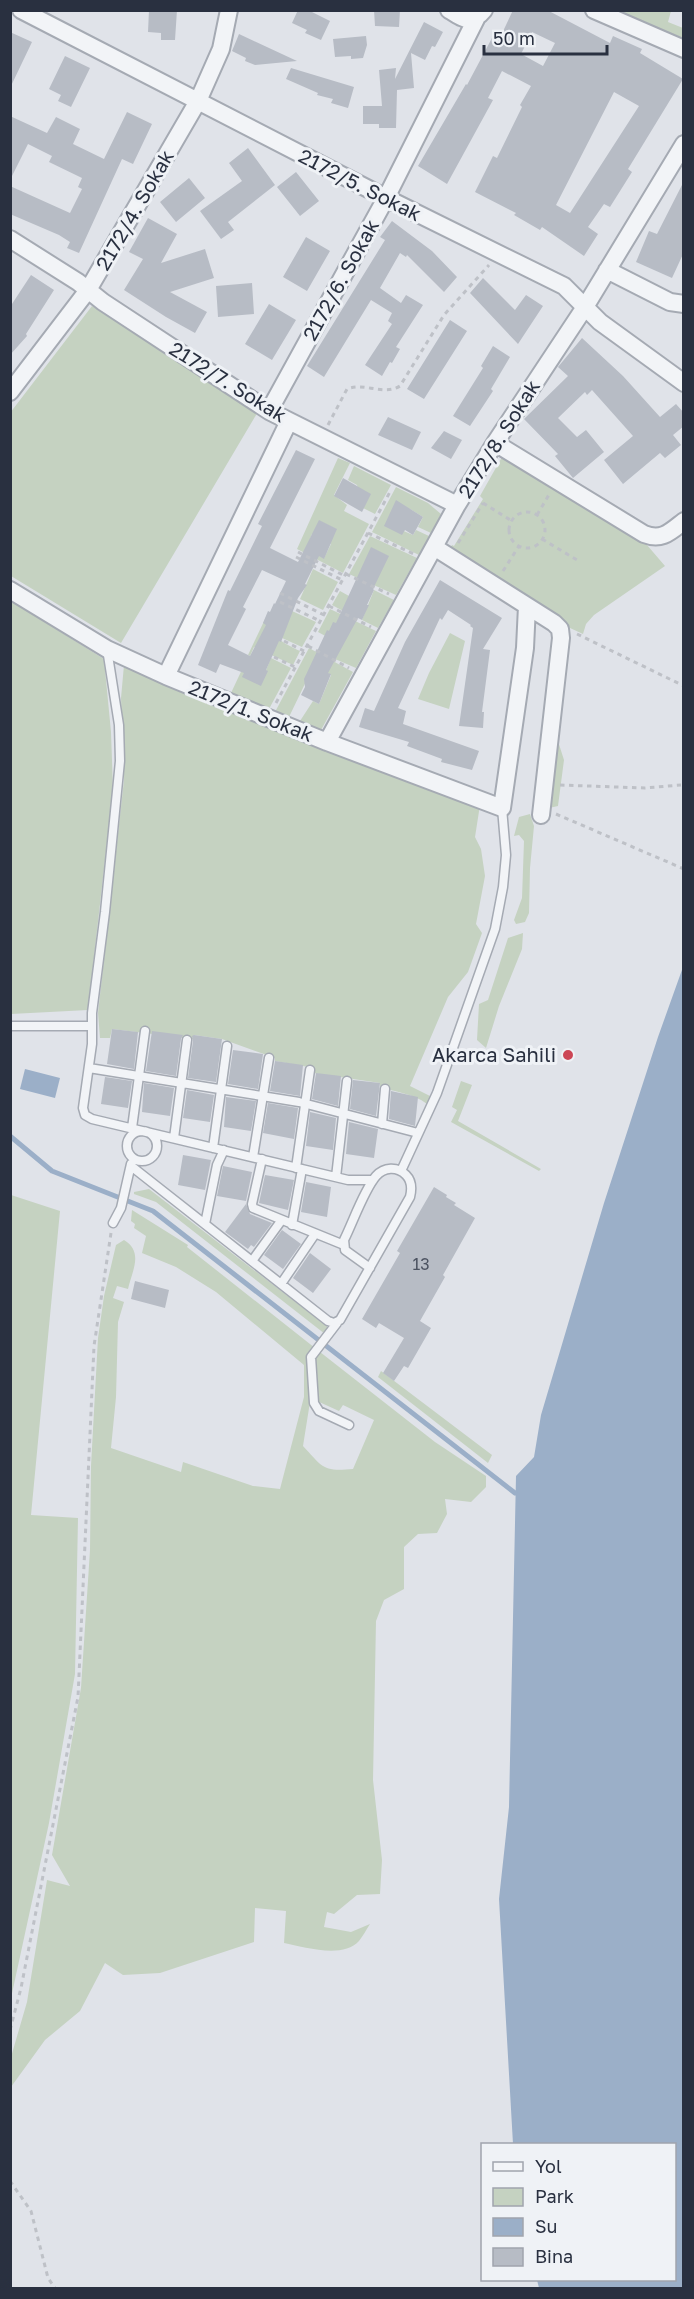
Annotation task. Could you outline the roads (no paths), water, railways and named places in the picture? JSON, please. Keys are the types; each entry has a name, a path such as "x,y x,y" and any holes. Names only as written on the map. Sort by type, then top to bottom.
{"street":[{"name":"2172/5. Sokak","path":"21,10 498,255 564,286 600,322 684,383"},
{"name":"2172/4. Sokak","path":"10,392 88,290 198,101 221,49 229,10"},
{"path":"449,10 465,19 480,15"},
{"path":"594,10 684,49"},
{"name":"2172/6. Sokak","path":"269,411 386,198 480,15"},
{"name":"2172/8. Sokak","path":"327,741 461,499 495,443 585,308 684,144"},
{"name":"2172/7. Sokak","path":"10,240 269,411 399,476 461,499"},
{"path":"607,270 670,302 684,304"},
{"path":"166,676 289,421"},
{"path":"495,443 652,537 667,535 684,522"},
{"path":"430,554 493,585 560,629 561,638 541,812"},
{"name":"2172/1. Sokak","path":"10,590 107,649 166,676 502,808"},
{"path":"502,808 525,648 527,606"}],"lane":[{"path":"107,649 119,724 120,761 83,1108 86,1115 92,1119 336,1177 355,1181 373,1180"},
{"path":"401,1171 437,1093 495,929 506,855 502,808"},
{"path":"10,1026 92,1026"},
{"path":"132,1128 145,1031"},
{"path":"174,1138 187,1040"},
{"path":"213,1148 227,1046"},
{"path":"269,1058 252,1206 281,1221 344,1245"},
{"path":"89,1068 305,1104 418,1133"},
{"path":"292,1225 310,1070"},
{"path":"336,1177 347,1081"},
{"path":"382,1124 385,1089"},
{"path":"131,1162 144,1162 153,1157 156,1152 154,1137 145,1131 135,1132 128,1138 126,1148 131,1162 335,1327"},
{"path":"205,1224 217,1165 224,1150"},
{"path":"113,1223 121,1208 131,1162"},
{"path":"349,1425 315,1407 311,1358 335,1327 410,1197 409,1179 401,1171 388,1169 382,1171 373,1180 344,1240 348,1254 369,1268"},
{"path":"252,1261 281,1221"},
{"path":"281,1284 315,1234"}],"water":[{"path":"683,967 683,2288 539,2288 537,2281 676,2281 676,2143 513,2143 499,1899 509,1807 516,1476 534,1457 541,1415 604,1203"},
{"path":"25,1069 60,1078 55,1098 20,1089"}],"waterway":[{"path":"10,1136 52,1171 153,1211 515,1493"}],"place":[{"name":"Akarca Sahili","path":"568,1055"}]}
